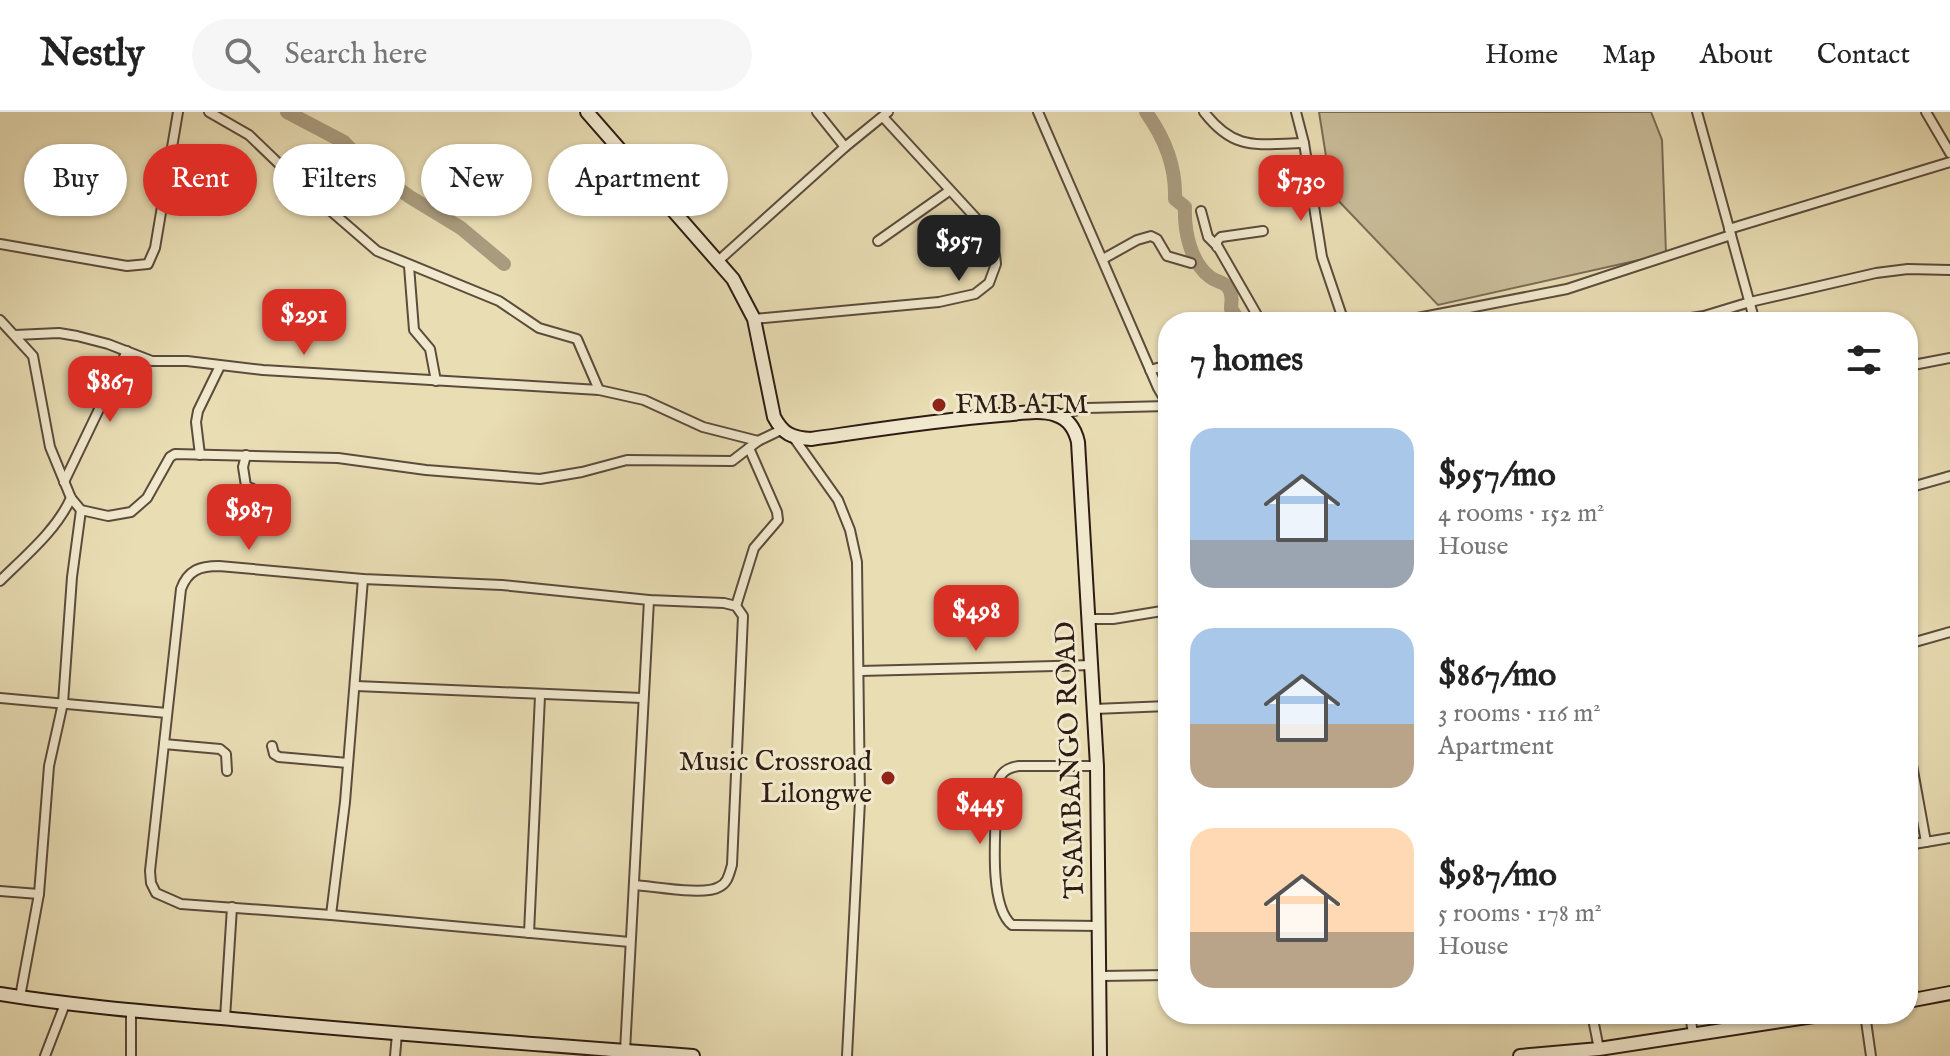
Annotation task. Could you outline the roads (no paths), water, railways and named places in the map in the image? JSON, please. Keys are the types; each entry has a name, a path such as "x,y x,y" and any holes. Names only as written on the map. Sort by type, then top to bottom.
{"street":[{"path":"0,244 127,266 148,264 155,248 178,112"},
{"path":"209,112 249,135 377,251 499,301 539,328 577,339 599,390"},
{"path":"587,112 733,279 754,319 774,417 781,430 794,438 811,439 967,418 1038,413 1057,415 1087,408 1158,406"},
{"path":"817,112 845,147"},
{"path":"1038,112 1158,386"},
{"path":"1204,112 1217,129 1234,140 1260,144 1304,143"},
{"path":"1296,112 1304,143 1322,257 1341,312"},
{"path":"1697,112 1752,312"},
{"path":"1926,112 1950,153"},
{"path":"717,262 886,114 949,191 985,228 994,246 996,264 993,275 983,289 964,298 754,319"},
{"path":"1449,312 1567,289 1730,232 1950,162"},
{"path":"878,241 949,191"},
{"path":"1201,211 1205,231 1218,247 1255,312"},
{"path":"1218,247 1217,241 1221,237 1263,231"},
{"path":"1103,259 1137,240 1151,236 1157,239 1167,256 1191,263"},
{"path":"409,266 414,330 430,349 436,381"},
{"path":"1717,312 1876,273 1908,269 1950,270"},
{"path":"0,320 29,350 36,363 50,447 71,498 81,510 108,516 131,512 147,498 172,455 338,458 426,470 540,479 627,460 732,461 758,441 781,430"},
{"path":"15,335 59,333 152,361 599,390 644,400 703,427 758,441"},
{"path":"64,482 127,351"},
{"path":"1918,364 1950,358"},
{"path":"200,455 196,422 198,411 220,366"},
{"path":"1150,370 1158,368"},
{"name":"TSAMBANGO ROAD","path":"1057,415 1070,423 1078,442 1090,619 1097,766 1100,1056"},
{"path":"794,438 838,500 850,530 857,562 860,801 847,1056"},
{"path":"736,606 754,548 778,520 749,448"},
{"path":"246,455 243,479 246,486 262,493 266,504"},
{"path":"1918,485 1950,476"},
{"path":"0,581 37,545 65,512 71,498"},
{"path":"20,997 39,894 49,766 63,703 72,577 81,510"},
{"path":"630,942 181,904 156,893 151,883 167,713 181,589 190,573 198,568 219,566 363,579 502,585 736,606 743,616 732,865 728,879 719,888 705,890 634,885"},
{"path":"331,915 356,686 363,579"},
{"path":"625,1051 649,600"},
{"path":"1090,619 1113,619 1158,612"},
{"path":"1918,641 1950,632"},
{"path":"860,671 1093,665"},
{"path":"356,686 642,698"},
{"path":"529,933 540,696"},
{"path":"0,698 167,713"},
{"path":"1094,709 1158,706"},
{"path":"164,744 220,749 226,754 227,771"},
{"path":"272,746 274,754 279,757 348,763"},
{"path":"1097,766 1019,766 1011,767 999,777 996,889 1007,921 1012,925 1100,926"},
{"path":"1918,798 1926,842"},
{"path":"1918,843 1950,838"},
{"path":"0,891 39,894"},
{"path":"225,1018 232,907"},
{"path":"1101,976 1158,975"},
{"path":"1918,999 1950,993"},
{"path":"0,994 65,1004 552,1051 625,1051 693,1056"},
{"path":"45,1056 65,1004"},
{"path":"131,1009 131,1056"},
{"path":"1594,1024 1599,1049"},
{"path":"1692,1024 1693,1034"},
{"path":"1520,1056 1599,1049 1760,1024"},
{"path":"1866,1024 1871,1056"},
{"path":"395,1056 397,1034"}],"waterway":[{"path":"287,112 344,142 368,167 461,228 504,264"},
{"path":"1146,112 1168,153 1174,175 1175,199 1185,207 1187,235 1193,254 1203,271 1228,288 1233,312"}],"place":[{"name":"FMB ATM","path":"939,405"},
{"name":"Music Crossroad Lilongwe","path":"888,778"}]}
